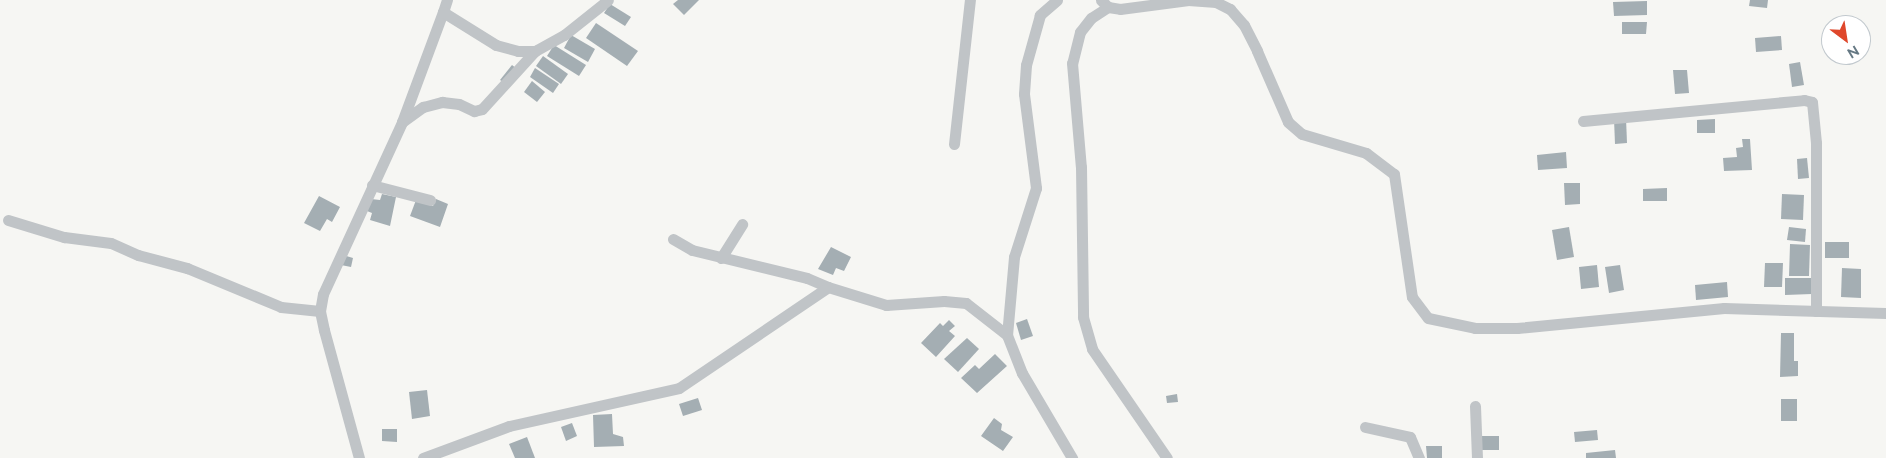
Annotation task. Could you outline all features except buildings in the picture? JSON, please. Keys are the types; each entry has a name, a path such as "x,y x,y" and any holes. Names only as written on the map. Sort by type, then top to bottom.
{"street":[{"path":"359,458 320,311 326,283 402,122 447,0"},
{"path":"402,122 423,107 435,103 450,101 474,111 482,110 535,51 564,35 608,0"},
{"path":"954,144 970,0"},
{"path":"1057,0 1040,15 1026,65 1024,94 1036,188 1014,257 1007,334 1022,373 1072,458"},
{"path":"1167,458 1092,349 1082,317 1081,168 1072,62 1080,32 1105,4 1130,8 1188,0 1216,2 1230,9 1244,25 1257,50 1288,122 1302,134 1366,153 1394,174 1412,297 1428,318 1475,328 1517,328 1715,309 1886,313"},
{"path":"443,12 496,45 518,52 535,51"},
{"path":"1583,121 1804,100 1812,102 1816,143 1816,311"},
{"path":"372,185 430,200"},
{"path":"8,220 64,237 110,243 138,255 187,268 281,307 320,311"},
{"path":"721,258 742,224"},
{"path":"673,239 692,250 807,278 828,287 886,305 944,301 966,303 1007,334"},
{"path":"423,458 509,426 679,388 828,287"},
{"path":"1475,406 1477,458"},
{"path":"1364,427 1410,437 1419,458"}]}
